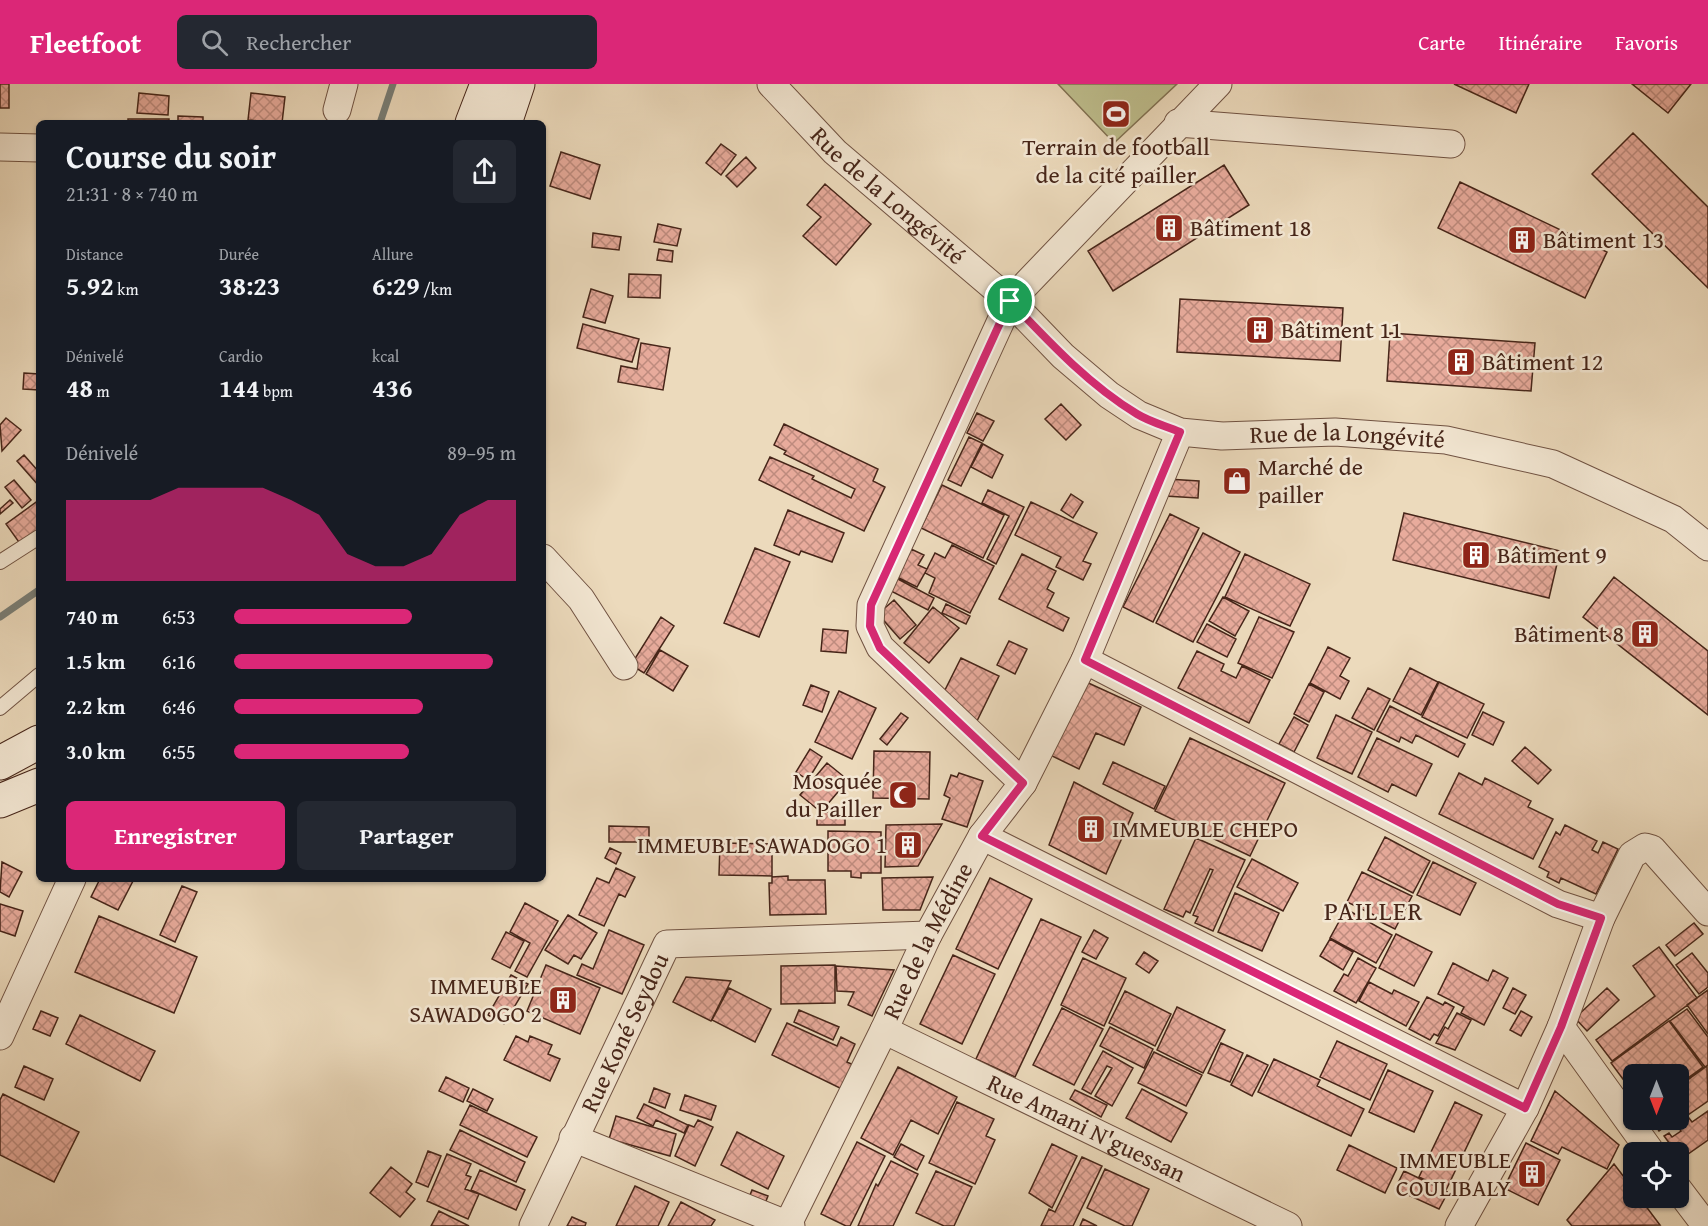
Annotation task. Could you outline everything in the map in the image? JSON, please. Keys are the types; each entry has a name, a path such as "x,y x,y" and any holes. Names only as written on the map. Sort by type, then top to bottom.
{"main road":[{"path":"473,120 487,84"},
{"path":"506,120 518,84"},
{"path":"0,763 36,744"},
{"path":"0,801 36,786"}],"street":[{"path":"337,111 344,84"},
{"name":"Rue de la Longévité","path":"771,84 835,152 1010,301 1063,356 1109,395 1139,415 1180,432 1222,436 1335,432 1446,440 1553,464 1673,519 1708,547"},
{"path":"1023,783 880,648 870,626 871,605 884,572 1010,301 1218,84"},
{"path":"1179,123 1451,144"},
{"path":"0,147 36,148"},
{"name":"Rue de la Médine","path":"789,1225 928,934 982,836 1023,783 1085,660 1180,432"},
{"path":"546,561 581,599 624,666"},
{"path":"1085,660 1558,904 1601,918"},
{"path":"982,836 1525,1108"},
{"path":"1459,1226 1525,1108 1561,1027 1601,918 1632,855 1644,847 1659,855 1708,912"},
{"path":"0,1036 71,882"},
{"name":"Rue Koné Seydou","path":"533,1226 573,1138 668,944 928,934"},
{"path":"1561,1027 1644,1142"},
{"name":"Rue Amani N'guessan","path":"884,1030 1288,1226"},
{"path":"573,1138 789,1225"},
{"path":"1689,1204 1706,1226"}],"lane":[{"path":"0,562 36,539"},
{"path":"0,708 36,678"}],"green space":[{"name":"Terrain de football de la cité pailler","path":"1058,84 1177,84 1114,143"}],"building":[{"path":"0,84 9,84 9,108 0,108"},
{"path":"1454,84 1529,84 1516,113"},
{"path":"1632,84 1691,84 1668,113"},
{"path":"139,93 169,96 168,115 137,113"},
{"path":"251,93 285,97 282,120 248,120"},
{"path":"178,116 203,117 203,120 178,120"},
{"path":"128,119 169,119 169,120"},
{"path":"1633,133 1708,207 1708,288 1592,174"},
{"path":"721,144 736,155 721,175 706,163"},
{"path":"561,152 600,165 590,199 550,186"},
{"path":"746,157 756,168 737,187 726,176"},
{"name":"Bâtiment 18","path":"1224,165 1249,205 1113,291 1088,251"},
{"name":"Bâtiment 13","path":"1460,182 1607,252 1585,298 1438,228"},
{"path":"825,184 871,224 836,265 803,236 821,217 807,205"},
{"path":"658,224 681,229 677,246 654,242"},
{"path":"593,233 621,237 619,250 592,247"},
{"path":"659,249 673,251 672,262 657,260"},
{"path":"629,274 661,275 660,298 628,297"},
{"path":"591,289 613,296 605,323 583,317"},
{"name":"Bâtiment 11","path":"1180,299 1343,308 1340,361 1177,352"},
{"path":"583,324 639,339 632,362 577,348"},
{"name":"Bâtiment 12","path":"1390,333 1535,343 1531,391 1387,381"},
{"path":"641,343 670,348 663,390 618,382 621,366 637,369"},
{"path":"24,373 36,374 36,390 23,389"},
{"path":"1061,404 1081,425 1066,440 1045,419"},
{"path":"977,413 994,421 983,441 967,433"},
{"path":"6,418 21,430 2,451 0,425"},
{"path":"784,424 878,469 873,481 885,487 864,531 759,480 770,457 814,476 812,479 851,498 855,489 784,454 786,451 774,445"},
{"path":"969,437 982,443 961,486 948,480"},
{"path":"983,444 1003,455 992,478 971,467"},
{"path":"24,455 36,469 36,483 17,461"},
{"path":"1167,479 1199,481 1198,498 1165,496"},
{"path":"14,480 31,500 22,508 5,487"},
{"path":"942,485 1004,515 983,558 921,528"},
{"path":"988,490 1024,507 996,564 987,559 1009,516 982,503"},
{"path":"1071,494 1083,502 1073,518 1061,510"},
{"path":"10,500 13,503 0,514 0,509"},
{"path":"36,502 36,534 21,545 6,524"},
{"path":"1031,502 1097,533 1083,561 1091,564 1083,580 1056,567 1061,557 1015,535"},
{"path":"788,510 844,533 832,562 801,551 799,555 774,545"},
{"name":"Bâtiment 9","path":"1404,513 1560,551 1549,598 1393,560"},
{"path":"1170,514 1199,528 1153,622 1123,607"},
{"path":"1203,533 1240,552 1193,642 1156,623"},
{"path":"952,545 994,566 970,613 929,593 935,578 925,573 935,553 945,558"},
{"path":"755,548 790,562 759,637 724,623"},
{"path":"911,549 924,555 918,565 927,569 917,587 897,577"},
{"path":"1022,554 1056,571 1047,589 1054,593 1047,607 1069,618 1063,631 999,599"},
{"path":"1245,554 1310,584 1290,626 1225,597"},
{"name":"Bâtiment 8","path":"1614,577 1708,651 1708,715 1583,617"},
{"path":"896,578 934,598 928,610 889,590"},
{"path":"1223,597 1249,611 1235,636 1209,621"},
{"path":"894,600 916,625 900,639 878,614"},
{"path":"946,604 970,616 966,624 942,613"},
{"path":"933,607 959,628 929,663 904,643"},
{"path":"661,617 674,626 644,673 631,665"},
{"path":"1259,617 1294,632 1272,678 1238,663"},
{"path":"1207,624 1236,639 1227,657 1197,642"},
{"path":"823,629 848,631 846,653 821,651"},
{"path":"1009,641 1027,649 1015,674 997,665"},
{"path":"1328,647 1350,658 1340,676 1349,681 1340,699 1310,683"},
{"path":"660,650 688,666 673,691 646,674"},
{"path":"1197,651 1224,664 1221,671 1236,678 1242,666 1270,680 1249,723 1178,688"},
{"path":"961,658 999,676 976,723 938,704"},
{"path":"1410,668 1438,682 1421,715 1393,701"},
{"path":"1084,681 1141,707 1124,745 1096,733 1079,769 1050,755"},
{"path":"1439,682 1484,704 1467,738 1422,717"},
{"path":"1309,684 1324,692 1309,722 1294,714"},
{"path":"811,685 829,692 822,712 803,705"},
{"path":"1368,688 1390,699 1374,730 1352,718"},
{"path":"839,691 876,708 852,759 815,742"},
{"path":"1390,706 1465,744 1458,757 1416,735 1412,743 1401,737 1399,742 1377,731"},
{"path":"1483,712 1504,722 1493,745 1472,735"},
{"path":"901,713 908,718 887,745 880,739"},
{"path":"1336,715 1372,732 1352,774 1317,758"},
{"path":"1294,717 1308,725 1294,752 1279,744"},
{"path":"1190,738 1285,783 1250,856 1155,811"},
{"path":"1377,738 1432,764 1416,796 1392,784 1388,792 1358,777"},
{"path":"1525,747 1551,770 1538,784 1512,761"},
{"path":"810,749 822,757 808,780 796,772"},
{"path":"874,751 930,752 929,799 873,798"},
{"path":"1113,762 1165,786 1154,809 1103,784"},
{"path":"827,763 848,780 821,812 800,795"},
{"path":"959,773 983,781 967,827 942,819 950,798 944,795 951,775 957,777"},
{"path":"1459,773 1482,785 1485,778 1531,801 1528,807 1553,819 1533,859 1439,814"},
{"name":"IMMEUBLE CHEPO","path":"1074,782 1133,813 1106,874 1049,845"},
{"path":"822,812 845,812 845,825 817,825 817,815 822,815"},
{"name":"IMMEUBLE SAWADOGO 1","path":"942,824 918,866 885,867 886,825"},
{"path":"1565,825 1597,841 1592,850 1598,853 1603,842 1618,849 1596,894 1561,878 1559,883 1547,877 1549,872 1539,867 1556,832 1560,835"},
{"path":"609,826 649,827 649,842 609,842"},
{"path":"828,831 881,832 881,873 861,873 861,878 851,877 851,871 828,871"},
{"path":"1385,837 1430,861 1413,893 1368,870"},
{"path":"1196,838 1245,860 1213,931 1195,923 1198,917 1193,915 1213,870 1210,869 1190,913 1186,911 1183,917 1164,909"},
{"path":"720,843 772,844 772,876 719,875"},
{"path":"610,848 621,853 616,864 605,858"},
{"path":"1252,859 1298,883 1283,911 1237,887"},
{"path":"2,862 22,872 9,897 0,892"},
{"path":"1433,862 1476,883 1460,915 1417,895"},
{"path":"616,868 635,877 625,897 619,894 604,926 579,915 597,878 609,883"},
{"path":"1362,872 1412,896 1395,929 1377,920 1378,917 1347,902"},
{"path":"788,876 788,880 825,880 826,914 770,915 769,883 772,883 772,877"},
{"path":"933,877 920,910 883,910 882,878"},
{"path":"990,878 1032,899 998,969 956,949"},
{"path":"98,882 132,882 118,910 91,897"},
{"path":"182,886 197,892 175,942 160,935"},
{"path":"1235,893 1279,913 1262,951 1218,932"},
{"path":"525,903 558,921 527,977 515,971 530,943 510,932"},
{"path":"0,904 23,911 15,936 0,931"},
{"path":"1346,909 1392,935 1376,963 1330,938"},
{"path":"568,915 597,933 581,959 574,955 568,964 545,950"},
{"path":"99,916 197,957 174,1013 75,972"},
{"path":"1041,919 1081,937 1015,1077 976,1059"},
{"path":"1694,923 1703,934 1675,956 1666,945"},
{"path":"609,930 644,945 622,994 577,975 582,964 593,969"},
{"path":"1094,930 1108,938 1096,959 1082,952"},
{"path":"506,932 524,941 510,968 492,959"},
{"path":"1396,934 1432,952 1414,986 1379,968"},
{"path":"1330,939 1353,952 1343,970 1320,956"},
{"path":"1659,947 1697,998 1612,1061 1596,1040 1655,996 1633,966"},
{"path":"1144,952 1158,961 1149,973 1136,964"},
{"path":"1692,953 1708,973 1708,987 1699,994 1676,965"},
{"path":"953,955 995,974 962,1044 920,1024"},
{"path":"1083,958 1126,978 1104,1026 1061,1005"},
{"path":"1358,958 1376,968 1356,1003 1334,991 1344,974 1348,976"},
{"path":"1453,963 1488,981 1493,970 1508,978 1484,1025 1461,1013 1464,1007 1438,994"},
{"name":"IMMEUBLE SAWADOGO 2","path":"546,965 600,988 580,1034 527,1011"},
{"path":"835,965 835,1003 781,1004 781,966"},
{"path":"836,966 894,970 872,1016 848,1005 854,992 837,991"},
{"path":"511,975 528,984 504,1024 488,1015"},
{"path":"686,977 731,981 711,1021 673,1002"},
{"path":"1369,982 1392,994 1394,990 1419,1002 1406,1026 1359,1001"},
{"path":"729,988 771,1009 755,1042 712,1020"},
{"path":"1513,988 1526,995 1515,1014 1503,1008"},
{"path":"1607,988 1619,1000 1587,1031 1575,1018"},
{"path":"1708,990 1708,1034 1687,1005"},
{"path":"1125,991 1171,1014 1155,1046 1109,1023"},
{"path":"1427,997 1443,1005 1445,1002 1454,1007 1438,1036 1434,1034 1430,1040 1409,1029"},
{"path":"1177,1007 1225,1030 1203,1073 1157,1050"},
{"path":"1062,1008 1103,1029 1074,1085 1033,1065"},
{"path":"1687,1009 1708,1037 1708,1065 1705,1067 1670,1021"},
{"path":"799,1010 839,1027 833,1040 794,1022"},
{"path":"41,1011 58,1018 50,1036 33,1029"},
{"path":"1521,1011 1532,1017 1521,1036 1510,1030"},
{"path":"1457,1013 1471,1020 1455,1050 1436,1043 1445,1027 1448,1029"},
{"path":"80,1015 155,1051 140,1081 66,1044"},
{"path":"1669,1021 1703,1067 1689,1077 1689,1064 1623,1064 1623,1079 1611,1063"},
{"path":"787,1023 837,1046 841,1037 855,1044 847,1062 858,1067 846,1091 772,1055"},
{"path":"1110,1027 1153,1049 1144,1068 1100,1046"},
{"path":"516,1036 528,1042 530,1036 552,1045 548,1054 560,1059 550,1081 504,1060"},
{"path":"1337,1041 1387,1064 1370,1100 1320,1077"},
{"path":"1221,1043 1243,1053 1230,1082 1208,1073"},
{"path":"1103,1051 1133,1068 1112,1106 1095,1096 1112,1068 1107,1066 1091,1094 1082,1089"},
{"path":"1154,1052 1202,1075 1186,1106 1138,1083"},
{"path":"1247,1055 1268,1065 1252,1096 1231,1085"},
{"path":"1274,1059 1320,1080 1317,1086 1364,1109 1351,1136 1258,1092"},
{"path":"24,1066 53,1079 44,1100 15,1087"},
{"path":"1707,1066 1708,1101 1689,1114 1689,1079"},
{"path":"898,1067 957,1097 938,1134 911,1120 893,1155 861,1138"},
{"path":"1388,1070 1433,1091 1414,1132 1369,1112"},
{"path":"446,1077 469,1088 463,1102 439,1091"},
{"path":"654,1088 670,1094 665,1108 649,1102"},
{"path":"473,1089 493,1099 487,1111 467,1101"},
{"path":"1142,1089 1187,1113 1171,1142 1126,1118"},
{"path":"1075,1090 1107,1105 1101,1117 1070,1099"},
{"path":"1555,1091 1619,1145 1607,1169 1562,1147 1558,1154 1531,1141"},
{"path":"3,1094 79,1132 54,1182 0,1155 0,1100"},
{"path":"685,1095 716,1106 711,1120 680,1110"},
{"path":"957,1102 994,1119 986,1136 995,1140 975,1184 929,1163"},
{"path":"1455,1102 1482,1115 1446,1190 1419,1177"},
{"path":"644,1104 688,1125 684,1133 656,1120 653,1126 637,1118"},
{"path":"470,1105 537,1137 527,1157 460,1125"},
{"path":"1708,1111 1708,1140 1689,1153 1689,1142 1668,1142 1664,1136 1669,1133 1672,1137 1680,1130 1689,1130 1689,1118 1692,1122"},
{"path":"616,1116 676,1134 670,1156 609,1139"},
{"path":"698,1120 713,1127 695,1166 675,1156 689,1125 694,1127"},
{"path":"460,1130 525,1162 516,1182 450,1150"},
{"path":"737,1132 784,1156 768,1189 721,1165"},
{"path":"857,1142 885,1156 850,1226 846,1226 821,1214"},
{"name":"IMMEUBLE COULIBALY","path":"1526,1143 1560,1160 1538,1205 1504,1188"},
{"path":"901,1144 924,1156 917,1170 894,1157"},
{"path":"1052,1144 1077,1156 1052,1208 1029,1193"},
{"path":"1349,1145 1397,1168 1385,1193 1337,1170"},
{"path":"428,1151 441,1156 428,1187 416,1182"},
{"path":"447,1154 471,1164 466,1175 471,1177 465,1189 479,1194 468,1219 427,1201"},
{"path":"1082,1157 1102,1166 1073,1226 1041,1226 1049,1209 1055,1212"},
{"path":"891,1161 918,1174 893,1226 858,1226 876,1184 878,1186"},
{"path":"1614,1164 1623,1176 1623,1208 1647,1208 1660,1225 1572,1226 1567,1220"},
{"path":"391,1167 412,1184 406,1192 415,1199 400,1217 370,1193"},
{"path":"1105,1169 1149,1189 1132,1226 1125,1226 1087,1208"},
{"path":"480,1170 525,1190 516,1210 471,1190"},
{"path":"936,1171 972,1187 954,1226 944,1226 916,1213"},
{"path":"1404,1171 1448,1192 1439,1209 1395,1189"},
{"path":"635,1186 669,1202 658,1226 616,1226"},
{"path":"752,1190 768,1196 762,1211 746,1205"},
{"path":"681,1202 715,1220 711,1226 668,1226"},
{"path":"439,1211 469,1226 431,1226"},
{"path":"572,1217 586,1223 585,1226 567,1226"},
{"path":"1083,1219 1097,1226 1080,1226"}],"waterway":[{"path":"381,120 393,84"},
{"path":"0,617 36,592"}],"place":[{"name":"Terrain de football de la cité pailler","path":"1116,114"},
{"name":"Bâtiment 18","path":"1169,228"},
{"name":"Bâtiment 13","path":"1522,240"},
{"name":"Bâtiment 11","path":"1260,330"},
{"name":"Bâtiment 12","path":"1461,362"},
{"name":"Marché de pailler","path":"1237,481"},
{"name":"Bâtiment 9","path":"1476,555"},
{"name":"Bâtiment 8","path":"1645,634"},
{"name":"Mosquée du Pailler","path":"903,795"},
{"name":"IMMEUBLE CHEPO","path":"1091,829"},
{"name":"IMMEUBLE SAWADOGO 1","path":"908,845"},
{"name":"IMMEUBLE SAWADOGO 2","path":"563,1000"},
{"name":"IMMEUBLE COULIBALY","path":"1532,1174"}],"district":[{"name":"PAILLER","path":"1374,911"}],"route":[{"path":"1010,301 1063,356 1109,395 1139,415 1180,432 1085,660 1558,904 1601,918 1561,1027 1525,1108 982,836 1023,783 880,648 870,626 871,605 884,572 1010,301"}]}
